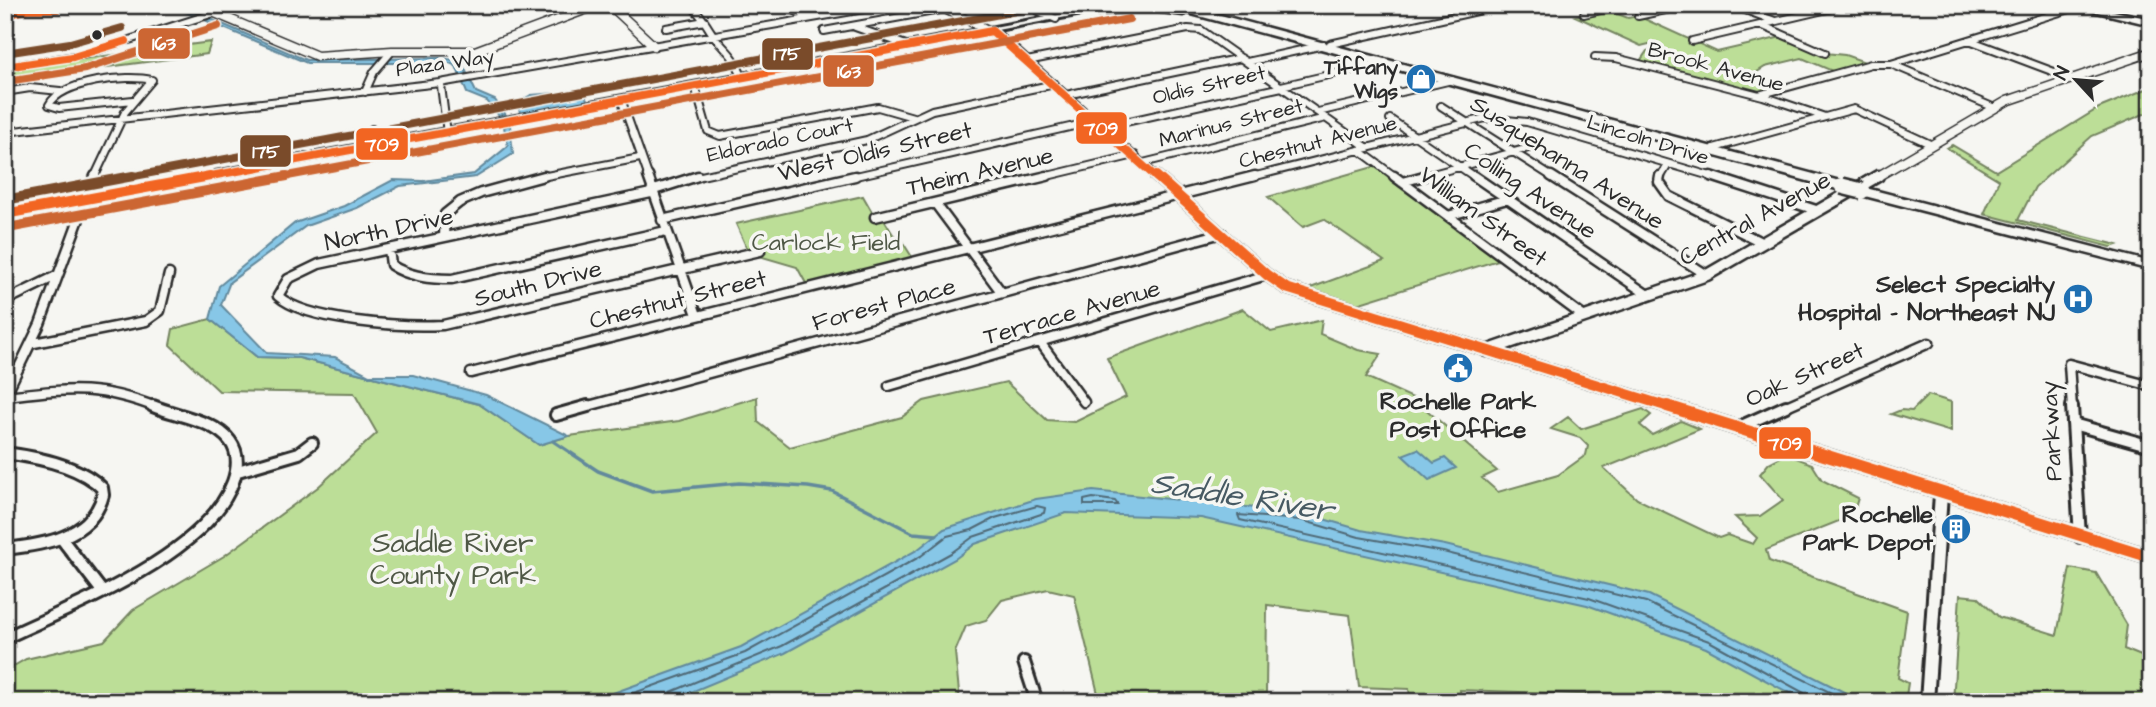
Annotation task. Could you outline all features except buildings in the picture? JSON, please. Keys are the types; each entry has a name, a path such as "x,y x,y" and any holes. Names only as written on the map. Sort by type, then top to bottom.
{"highway":[{"path":"1171,5 1327,44 2024,234 2151,264"},
{"path":"1184,5 1844,185"},
{"path":"1211,5 1269,28"},
{"path":"1092,8 1139,7 1188,13 1253,26"}],"main road":[{"path":"5,214 1056,19 1092,8 1126,5"},
{"path":"2078,6 2151,22"}],"street":[{"path":"196,5 210,14 252,27"},
{"path":"241,24 308,55 475,51 597,5"},
{"path":"610,5 654,46"},
{"path":"690,5 701,13 714,36 734,56 742,77"},
{"path":"782,5 804,15 838,5"},
{"name":"Plaza Way","path":"5,132 444,84 887,5"},
{"path":"937,5 992,31 1135,155 1267,275 1297,293 2151,557"},
{"path":"1026,5 1056,19"},
{"path":"1066,95 1327,44 1504,5"},
{"path":"1584,14 1622,5"},
{"path":"1638,16 1688,5"},
{"path":"1732,5 1777,21"},
{"path":"1692,41 1845,5"},
{"path":"1759,94 1871,64 1891,64 2078,6"},
{"path":"824,31 945,9"},
{"path":"5,66 82,55 210,14"},
{"path":"666,28 705,22"},
{"path":"1761,25 1825,53"},
{"path":"851,26 909,46"},
{"path":"1027,61 1197,29 1368,148"},
{"path":"627,51 637,45 644,36"},
{"path":"1969,40 2073,79"},
{"name":"Central Avenue","path":"1485,351 1707,275 1995,107 2151,52"},
{"path":"365,92 369,79 390,53"},
{"path":"325,54 340,55"},
{"name":"Brook Avenue","path":"1595,57 1616,58 1759,94 1822,118"},
{"name":"Oldis Street","path":"1099,124 1386,62"},
{"path":"1891,64 1995,107"},
{"path":"5,92 25,88 60,91 85,85 151,79 147,90 133,100 122,119 85,200 34,343 6,396"},
{"name":"Marinus Street","path":"1318,112 1452,80"},
{"path":"444,84 447,133"},
{"name":"Eldorado Court","path":"651,192 701,174 867,140 932,110 1055,85"},
{"path":"695,86 708,131 720,136 878,107 913,117"},
{"path":"60,91 49,106 59,108 133,100"},
{"path":"621,99 651,192 697,315"},
{"name":"Susquehanna Avenue","path":"1441,106 1707,275"},
{"path":"1714,148 1854,109 1930,144"},
{"name":"Lincoln Drive","path":"1467,122 1494,117 1519,120 1759,190 1816,210"},
{"name":"Marinus Street","path":"1143,163 1326,118"},
{"name":"Colling Avenue","path":"1390,119 1648,295"},
{"name":"Chestnut Avenue","path":"1178,194 1467,122"},
{"name":"West Oldis Street","path":"662,220 1099,124"},
{"path":"372,130 372,147"},
{"path":"1402,182 1536,146"},
{"name":"William Street","path":"1359,150 1583,316"},
{"name":"Theim Avenue","path":"875,217 1135,155"},
{"path":"444,237 442,222 445,213 471,196 578,169 640,158"},
{"path":"1668,165 1661,173 1659,182 1669,196 1763,243"},
{"name":"North Drive","path":"404,328 382,327 289,306 278,296 284,283 303,270 651,192"},
{"name":"Chestnut Street","path":"471,373 1178,194"},
{"path":"1448,216 1507,199"},
{"path":"935,203 1002,293"},
{"path":"389,249 391,265 399,270 431,278 452,279 666,231"},
{"name":"Forest Place","path":"556,415 1222,233"},
{"name":"South Drive","path":"404,328 467,322 760,251"},
{"path":"34,343 121,328 152,318 160,311 169,274"},
{"path":"5,301 58,275"},
{"name":"Terrace Avenue","path":"889,386 1267,275"},
{"path":"1040,342 1084,402"},
{"name":"Oak Street","path":"1736,429 1929,342"},
{"name":"Parkway","path":"2080,537 2069,365 2151,386"},
{"path":"5,638 164,556 195,533 221,506 237,471 233,445 219,431 112,392 81,389 6,396"},
{"path":"2073,424 2151,446"},
{"path":"237,471 299,453 312,443"},
{"path":"5,453 28,456 90,478 101,487 102,499 95,512 61,538 5,549"},
{"path":"1927,702 1941,494"},
{"path":"61,538 102,590"},
{"path":"1024,662 1037,702"}],"green space":[{"path":"1605,9 1628,18 1638,16 1717,52 1786,36 1825,53 1845,55 1871,64 1837,73 1802,58 1765,67 1754,74 1786,88 1769,98 1638,64 1647,51 1661,48 1653,43 1641,46 1575,16"},
{"path":"211,42 207,54 23,78 5,84 5,74 29,66"},
{"path":"2151,87 2151,111 2092,136 2035,187 2018,220 2117,245 2111,247 1984,214 1999,180 1947,148 1952,145 1996,171 2099,108"},
{"path":"1380,165 1505,258 1344,308 1297,293 1384,261 1324,219 1303,227 1268,197"},
{"name":"Carlock Field","path":"863,196 875,217 881,215 914,260 808,287 797,267 749,253 736,224"},
{"name":"Saddle River County Park","path":"1243,309 1271,332 1322,320 1320,334 1358,350 1381,354 1366,377 1413,398 1497,471 1482,478 1498,492 1558,475 1586,455 1588,446 1580,438 1551,429 1568,417 1581,429 1643,409 1651,415 1640,425 1652,435 1681,421 1700,429 1604,468 1637,499 1719,538 1727,535 1753,544 1757,538 1735,517 1760,516 1783,500 1760,474 1769,463 1786,454 1812,464 1822,480 1858,498 1855,508 1843,515 1839,521 1766,550 1769,561 1907,611 1898,678 1908,683 1905,702 1730,702 1728,699 1460,690 1461,702 1411,702 1409,689 1359,687 1350,615 1267,605 1266,693 1100,702 1074,595 1048,589 1002,600 986,620 966,626 955,652 960,702 5,702 5,671 26,659 104,641 133,610 224,556 318,487 377,433 354,393 219,391 170,345 173,329 210,319 257,357 299,358 479,404 539,445 569,436 679,421 757,397 758,422 790,447 902,417 924,401 1006,382 1047,420 1075,422 1126,397 1107,358"},
{"path":"1928,395 1951,402 1951,432 1891,414 1901,410 1912,411"},
{"path":"2070,568 2096,573 2127,625 2124,649 2151,660 2151,697 2128,702 1953,702 1960,595 1978,597 1999,617 2057,635"}],"water":[{"path":"169,5 178,5 306,60 440,58 461,61 476,92 495,100 506,115 499,116 487,101 467,93 456,66 450,63 307,63"},
{"path":"582,91 588,101 524,113 520,112 517,103 531,95"},
{"path":"510,125 513,154 476,177 400,186 357,208 306,226 230,282 221,305 267,353 335,357 369,375 413,375 486,395 569,436 539,445 479,404 299,358 257,357 210,319 219,286 295,223 344,206 393,180 423,181 474,174 508,146 504,127"},
{"path":"1418,449 1434,463 1445,458 1456,468 1429,480 1402,455"},
{"name":"Saddle River","path":"1093,491 1303,513 1361,530 1445,545 1649,595 1864,702 1806,702 1706,648 1587,605 1201,518 1066,513 975,544 955,559 785,653 667,702 588,702 741,647 917,550 944,529 1036,499"}],"waterway":[{"path":"501,113 507,126"},
{"path":"553,441 598,471 652,491 739,483 808,487 832,491 913,533 937,535"}],"transit line":[{"name":"175","path":"5,200 1048,5"},
{"name":"709","path":"5,16 28,9 57,9"},
{"name":"163","path":"8,228 1129,19"},
{"name":"163","path":"7,81 85,69 218,26"},
{"name":"175","path":"5,53 70,43 122,28"},
{"name":"709","path":"5,214 992,31 1267,275 1286,288 2151,557"},
{"name":"709","path":"5,67 73,57 126,41"}],"place":[{"name":"Tiffany Wigs","path":"1421,79"},
{"name":"Select Specialty Hospital - Northeast NJ","path":"2078,299"},
{"name":"Rochelle Park Post Office","path":"1458,368"},
{"name":"Rochelle Park Depot","path":"1956,529"}]}
